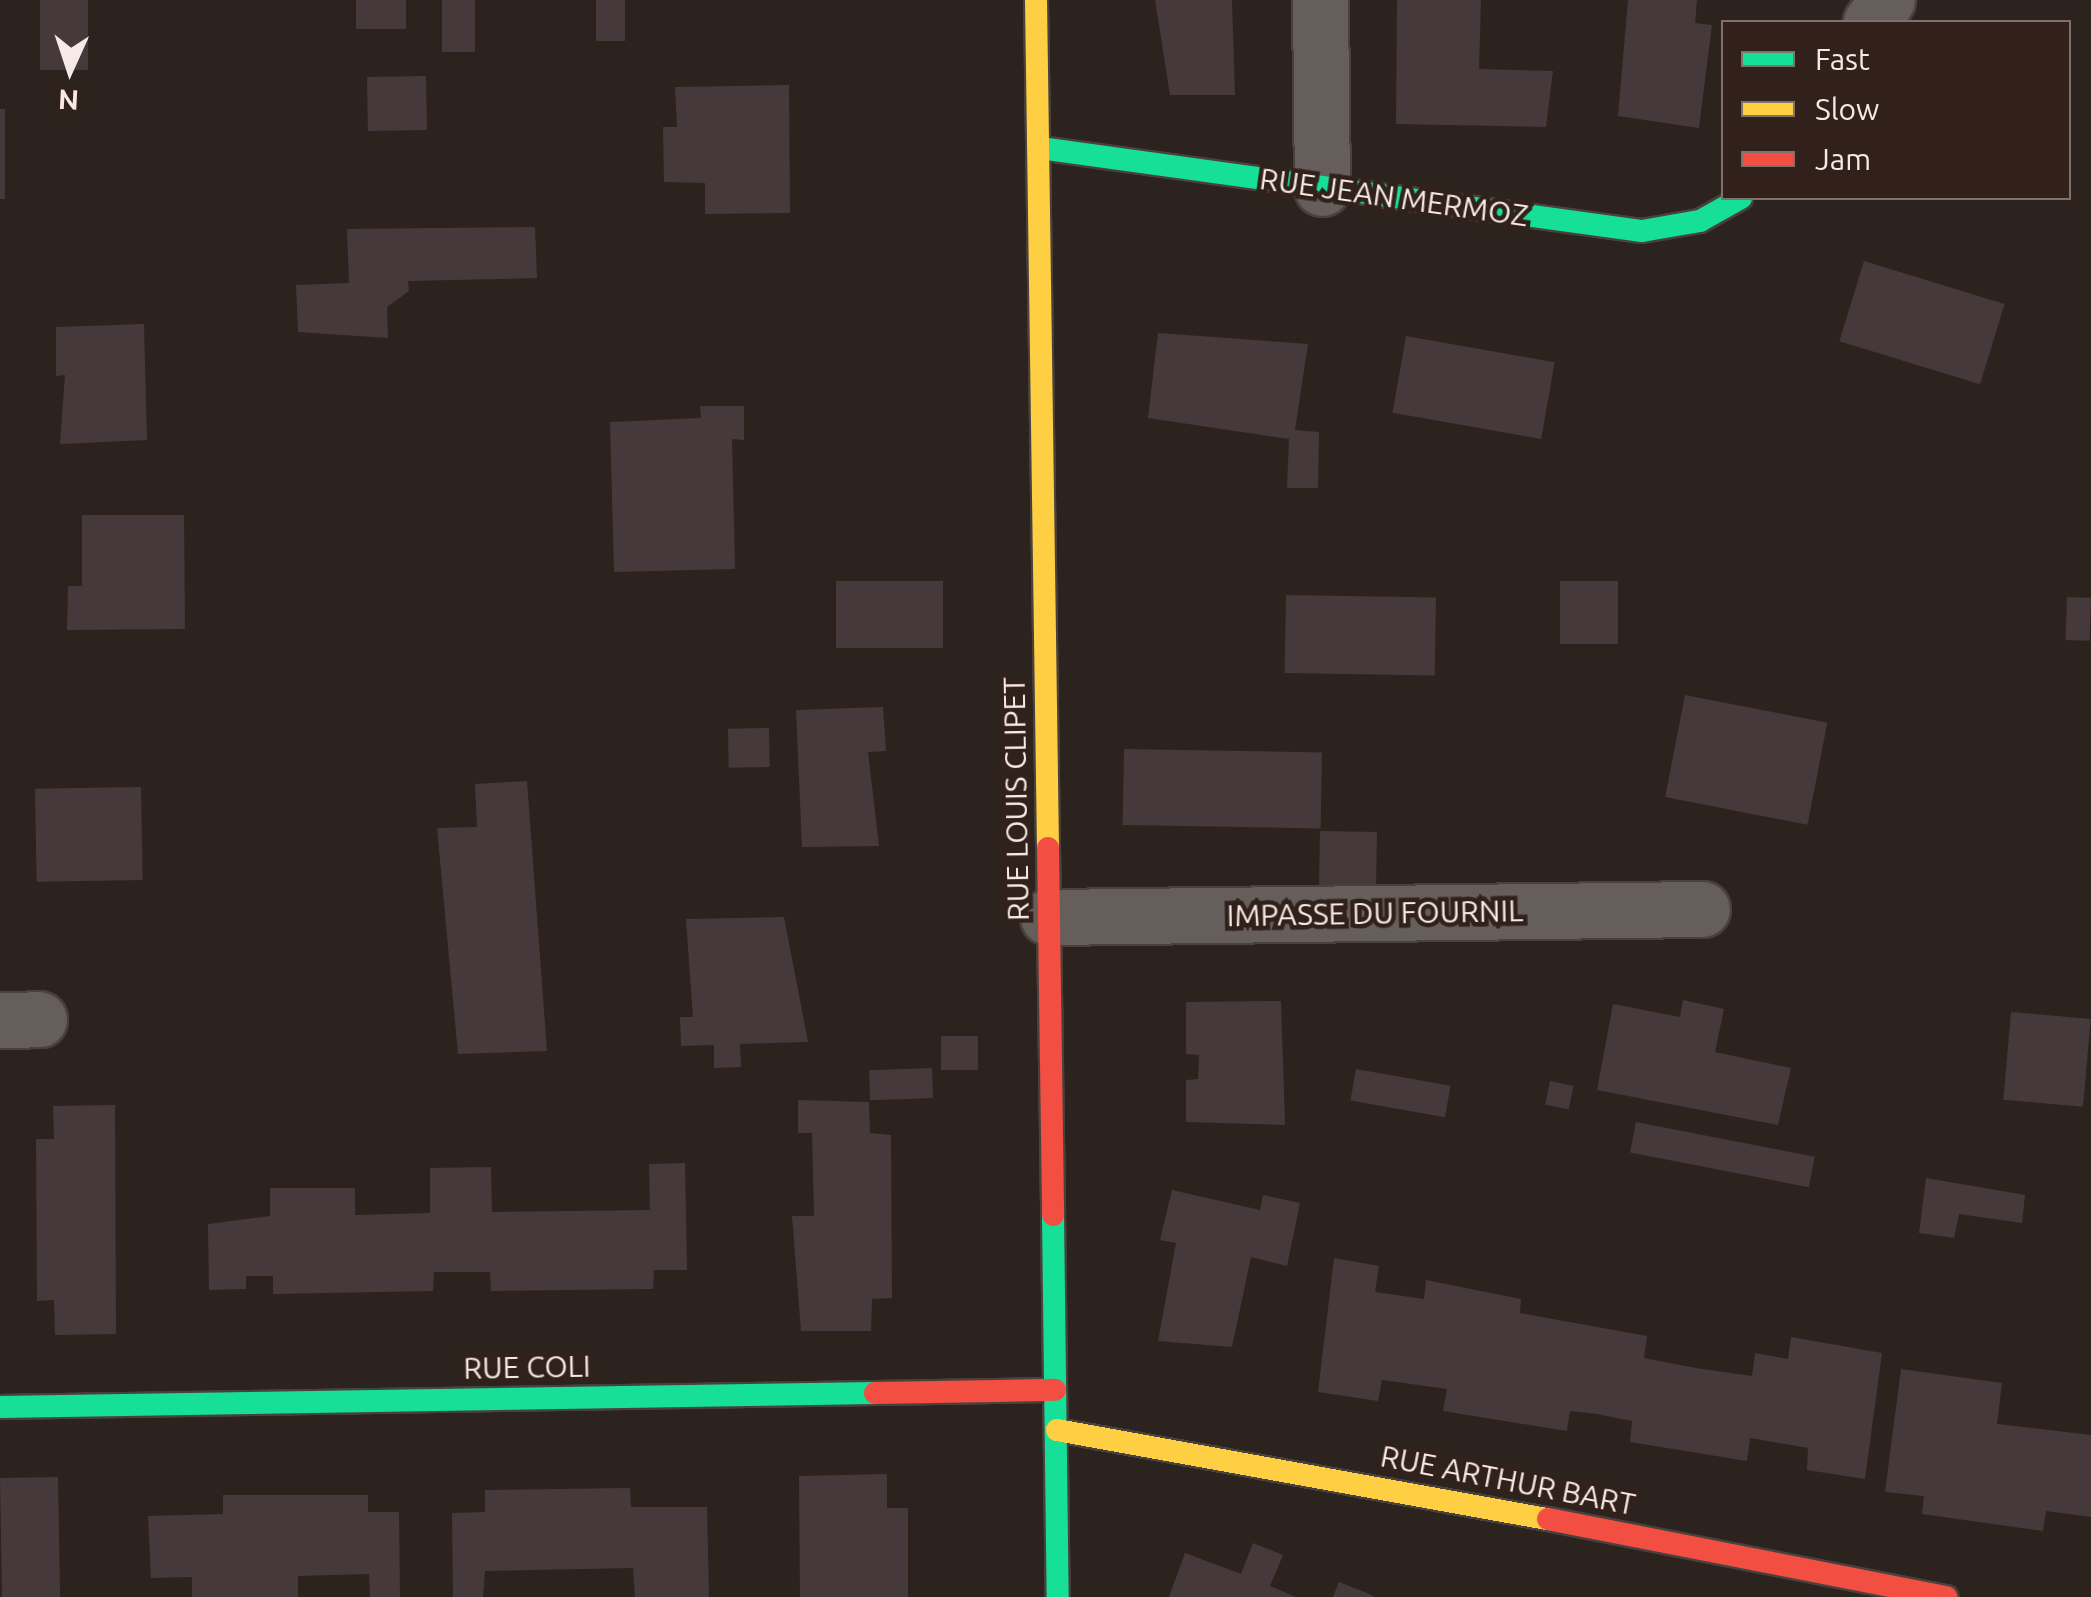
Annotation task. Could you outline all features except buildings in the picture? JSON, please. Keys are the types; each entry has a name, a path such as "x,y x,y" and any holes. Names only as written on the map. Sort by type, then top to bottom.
{"street":[{"name":"RUE LOUIS CLIPET","path":"1036,0 1058,1597"},
{"path":"1320,0 1322,188"},
{"name":"RUE JEAN MERMOZ","path":"1040,148 1642,230 1700,221 1737,200"},
{"name":"IMPASSE DU FOURNIL","path":"1048,917 1702,909"},
{"name":"RUE COLI","path":"0,1406 1055,1390"},
{"name":"RUE ARTHUR BART","path":"1057,1430 1143,1439 1944,1597"}],"traffic: fast":[{"path":"1040,148 1642,231 1700,221 1737,200"},
{"path":"1053,1215 1058,1597"},
{"path":"0,1407 875,1393"}],"traffic: slow":[{"path":"1036,0 1048,848"},
{"path":"1057,1430 1548,1519"}],"traffic: jam":[{"path":"1048,848 1053,1215"},
{"path":"875,1393 1055,1390"},
{"path":"1548,1519 1946,1597"}]}
